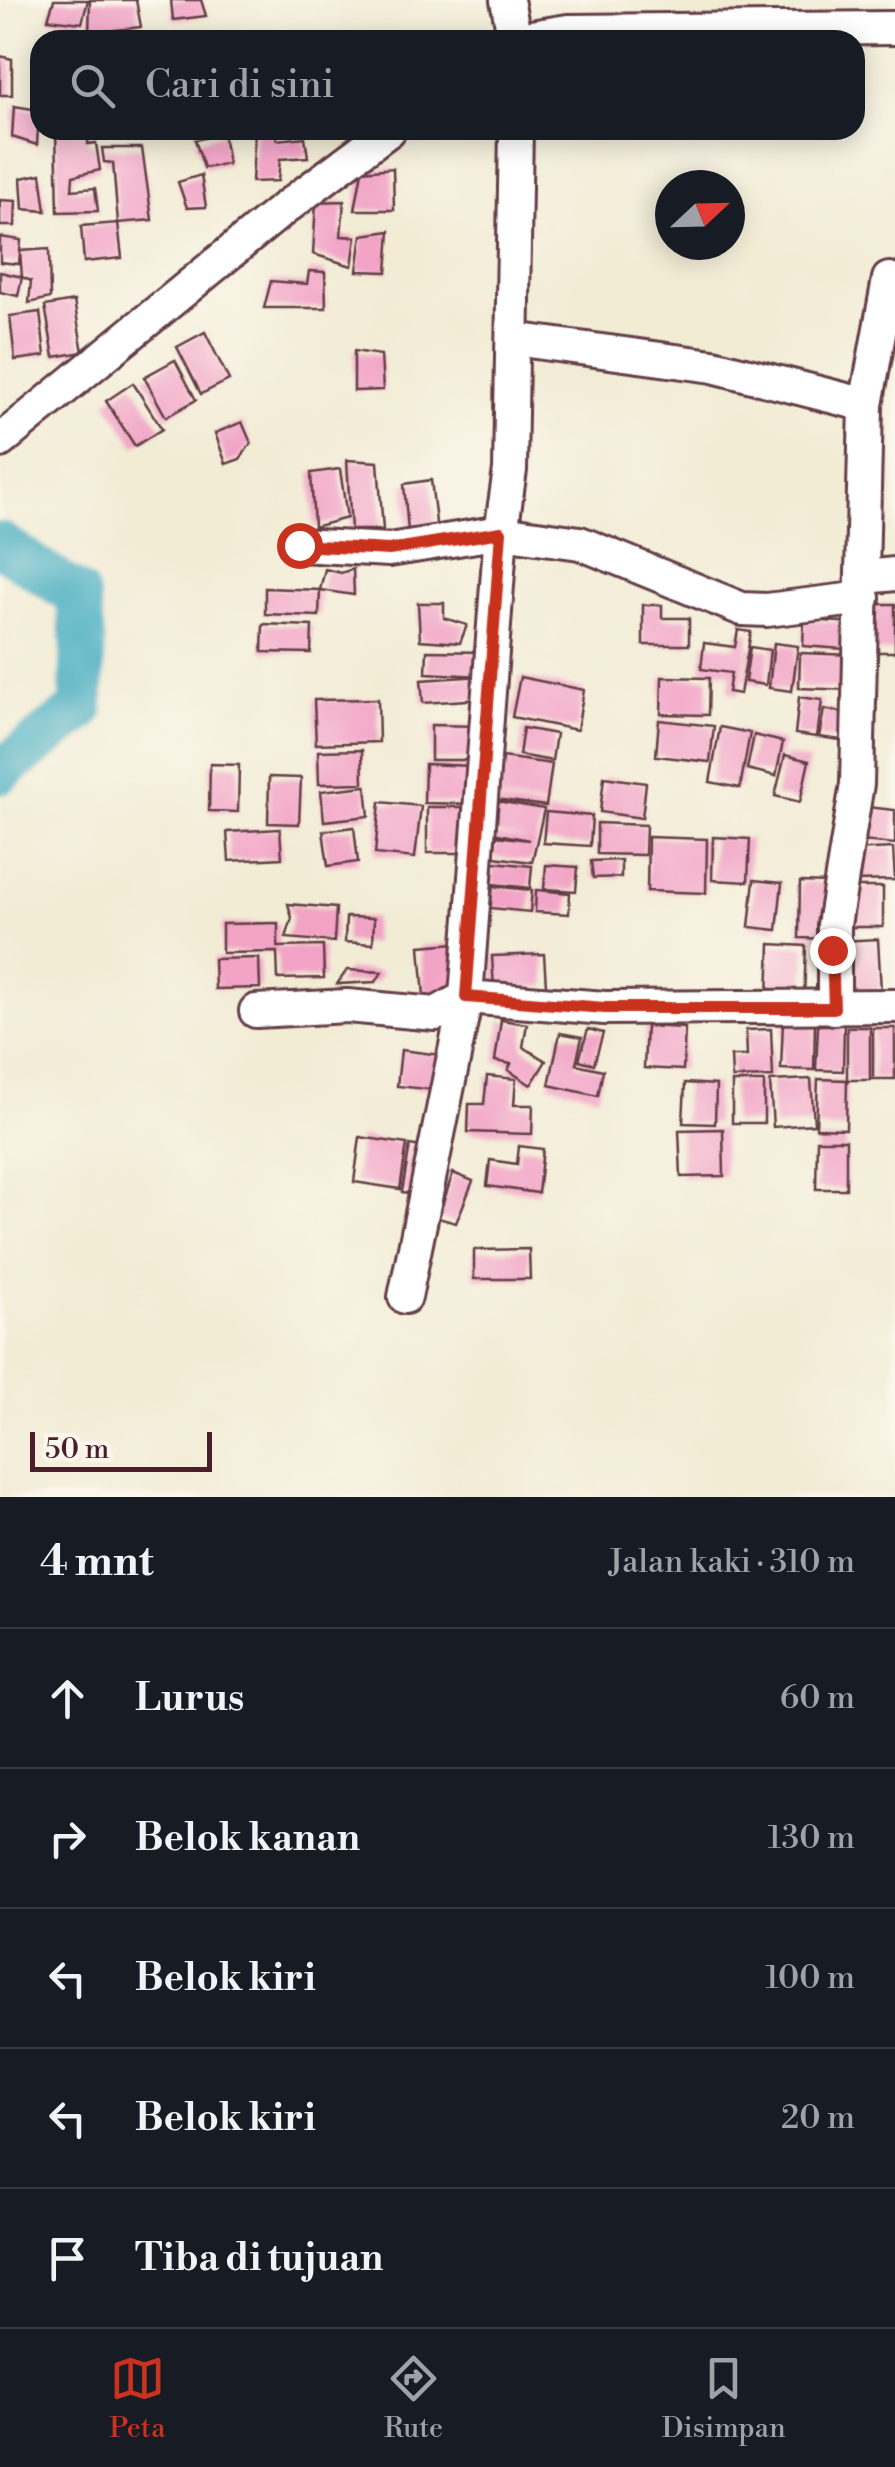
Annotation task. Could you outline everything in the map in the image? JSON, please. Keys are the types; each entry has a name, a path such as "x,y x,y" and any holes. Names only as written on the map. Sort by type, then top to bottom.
{"street":[{"path":"507,0 512,30"},
{"path":"677,30 895,28"},
{"path":"0,441 277,214 377,140"},
{"path":"405,1297 466,997 501,532 510,470 516,140"},
{"path":"834,1008 834,926 858,784 874,583 866,404 889,279"},
{"path":"513,339 713,366 866,404"},
{"path":"299,545 389,550 501,532 580,543 742,608 767,610 874,583"},
{"path":"256,1011 346,1006 436,1014 466,997 605,1008 895,1006"}],"building":[{"path":"54,0 88,0 82,23 48,19"},
{"path":"90,0 136,0 141,27 89,30"},
{"path":"171,0 201,0 206,16 173,20"},
{"path":"0,56 12,59 12,95 0,95"},
{"path":"14,106 30,109 30,140 37,140 37,145 12,137"},
{"path":"56,140 96,143 100,170 73,176 72,190 95,188 98,211 58,212"},
{"path":"195,140 224,140 228,164 204,168"},
{"path":"254,140 305,140 308,157 280,159 278,181 252,182"},
{"path":"102,148 142,148 152,220 118,223 113,163 104,162"},
{"path":"393,168 394,210 355,210 362,171"},
{"path":"41,174 46,211 23,209 21,178"},
{"path":"201,175 206,207 187,208 178,182"},
{"path":"0,200 16,201 15,226 0,226"},
{"path":"344,201 341,236 356,237 352,266 313,254 316,202"},
{"path":"118,223 122,258 84,262 81,226"},
{"path":"390,231 387,272 357,271 362,235"},
{"path":"0,237 21,240 19,264 0,262"},
{"path":"49,249 50,298 29,303 31,281 22,277 20,251"},
{"path":"309,271 325,272 326,308 264,308 271,281 307,284"},
{"path":"0,272 22,277 18,296 0,292"},
{"path":"74,301 83,352 54,357 45,306"},
{"path":"40,312 45,356 15,360 10,316"},
{"path":"205,332 229,380 201,394 177,347"},
{"path":"354,351 381,355 383,390 354,391"},
{"path":"175,360 196,400 166,417 144,377"},
{"path":"133,383 162,429 135,446 106,401"},
{"path":"242,422 251,443 240,459 226,464 215,433"},
{"path":"347,460 378,462 383,530 351,530"},
{"path":"340,469 347,518 314,527 311,473"},
{"path":"431,480 437,531 408,532 404,484"},
{"path":"325,569 341,573 353,569 354,595 320,590"},
{"path":"265,588 320,590 319,616 265,614"},
{"path":"418,603 444,603 444,618 467,625 460,643 420,640"},
{"path":"867,604 895,604 895,652 867,652"},
{"path":"643,605 662,605 662,618 689,618 689,645 643,645"},
{"path":"804,620 859,623 857,650 803,646"},
{"path":"263,624 312,626 311,653 262,652"},
{"path":"738,630 751,632 740,694 728,692 731,673 701,669 704,643 735,647"},
{"path":"774,643 798,646 792,691 769,688"},
{"path":"750,647 770,650 766,685 745,682"},
{"path":"427,651 482,652 480,676 426,673"},
{"path":"800,653 853,655 852,690 799,688"},
{"path":"480,676 482,699 423,703 421,680"},
{"path":"520,677 584,690 577,730 512,717"},
{"path":"662,677 709,678 708,715 661,714"},
{"path":"799,697 822,700 817,737 795,734"},
{"path":"378,699 379,742 316,744 314,700"},
{"path":"824,709 846,713 841,740 819,737"},
{"path":"659,720 714,726 710,762 656,756"},
{"path":"431,725 480,726 479,760 431,760"},
{"path":"720,727 750,733 740,788 710,782"},
{"path":"523,728 556,734 552,761 519,755"},
{"path":"754,735 783,742 776,776 747,769"},
{"path":"362,750 363,783 319,784 318,751"},
{"path":"785,755 809,761 800,802 775,796"},
{"path":"502,757 552,764 546,806 496,799"},
{"path":"210,764 239,765 238,812 209,811"},
{"path":"425,764 471,766 470,804 424,803"},
{"path":"269,777 301,778 299,824 268,823"},
{"path":"604,777 646,783 642,818 600,812"},
{"path":"366,786 369,816 324,821 321,791"},
{"path":"497,801 544,809 532,862 494,857 496,836 529,840 493,833"},
{"path":"380,802 421,806 415,858 375,854"},
{"path":"427,807 467,807 468,853 427,853"},
{"path":"867,807 895,810 895,844 863,841"},
{"path":"546,812 592,816 590,846 543,843"},
{"path":"597,823 646,825 645,855 597,854"},
{"path":"354,827 358,862 328,866 323,831"},
{"path":"280,829 282,858 229,861 227,832"},
{"path":"648,837 707,839 706,893 647,891"},
{"path":"713,837 750,839 748,882 712,880"},
{"path":"893,848 895,880 853,881 851,850"},
{"path":"621,860 621,877 593,878 591,861"},
{"path":"494,862 532,866 530,888 492,884"},
{"path":"546,865 578,867 576,891 544,889"},
{"path":"754,880 782,883 777,930 749,927"},
{"path":"800,882 830,883 829,939 799,938"},
{"path":"493,886 532,890 530,912 490,908"},
{"path":"847,887 883,887 883,927 847,927"},
{"path":"536,890 570,893 569,914 535,912"},
{"path":"288,904 336,908 334,942 286,938 292,918"},
{"path":"346,917 374,918 373,944 345,942"},
{"path":"278,923 278,947 323,946 324,978 278,979 277,952 222,953 222,924"},
{"path":"878,939 881,991 843,993 840,941"},
{"path":"455,943 459,994 424,997 420,946"},
{"path":"770,944 806,946 804,998 768,996"},
{"path":"544,954 546,986 494,989 492,956"},
{"path":"259,958 260,988 215,989 214,959"},
{"path":"347,970 382,972 376,982 337,984"},
{"path":"501,1020 527,1024 523,1047 546,1061 531,1085 508,1070 511,1064 495,1061"},
{"path":"783,1021 815,1022 814,1070 781,1069"},
{"path":"818,1025 844,1025 843,1071 816,1070"},
{"path":"646,1026 685,1028 683,1070 644,1068"},
{"path":"847,1027 870,1027 870,1080 847,1080"},
{"path":"873,1028 895,1028 895,1079 873,1079"},
{"path":"588,1029 603,1033 594,1064 579,1060"},
{"path":"771,1029 773,1077 732,1078 731,1056 747,1056 746,1030"},
{"path":"560,1033 582,1037 576,1064 603,1070 598,1096 549,1085"},
{"path":"401,1050 449,1056 444,1091 397,1086"},
{"path":"487,1076 516,1079 514,1105 533,1105 532,1134 468,1132 469,1104 484,1104"},
{"path":"811,1079 814,1124 773,1127 770,1081"},
{"path":"818,1079 847,1080 846,1129 816,1128"},
{"path":"732,1082 764,1082 764,1123 732,1123"},
{"path":"685,1083 716,1085 715,1124 683,1123"},
{"path":"723,1129 724,1176 681,1177 679,1130"},
{"path":"360,1137 407,1144 400,1189 354,1182"},
{"path":"817,1140 846,1140 846,1189 816,1189"},
{"path":"410,1145 443,1151 435,1198 402,1192"},
{"path":"519,1146 543,1149 538,1193 487,1186 490,1160 517,1164"},
{"path":"453,1173 473,1181 456,1223 438,1218"},
{"path":"529,1249 530,1279 474,1279 474,1250"}],"waterway":[{"path":"0,544 77,595 83,643 81,709 0,772"}],"route":[{"path":"299,545 389,550 474,533 501,532 466,997 605,1008 732,1004 834,1008 832,950"}]}
